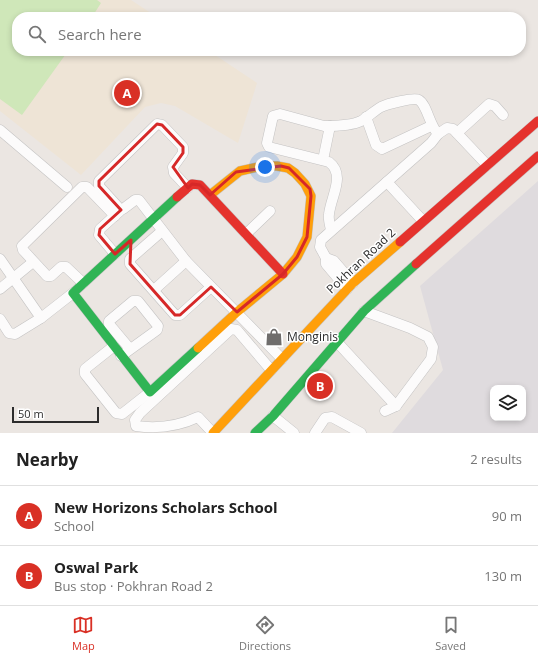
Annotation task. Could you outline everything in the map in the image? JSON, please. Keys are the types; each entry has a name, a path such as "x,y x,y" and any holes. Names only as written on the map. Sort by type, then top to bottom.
{"main road":[{"name":"Pokhran Road 2","path":"213,433 350,286 538,121"},
{"path":"255,433 273,416 364,311 538,156"},
{"path":"210,195 236,172 247,169 281,166 289,168 310,189 311,196 307,237 297,257 283,274 237,312 150,392 73,293 192,184 200,185 283,274"}],"street":[{"path":"331,230 328,216 338,175 336,167 323,160 270,148 267,143 273,116 280,114 324,126 330,126 360,121 382,106 415,98 420,100 425,107 434,130 431,143 321,240 320,247 326,258 326,264 350,286"},
{"path":"457,133 489,104 495,106 503,115"},
{"path":"366,118 376,145 382,149 434,130 447,128 454,129 487,165"},
{"path":"123,209 119,208 99,186 99,181 157,124 162,125 183,147 183,153 173,167 174,173 188,188"},
{"path":"323,160 330,126"},
{"path":"0,130 67,187"},
{"path":"387,182 423,221"},
{"path":"83,283 66,267 61,267 51,276 47,276 22,250 22,246 82,187 87,187 115,216"},
{"path":"115,254 99,235 100,229 135,200 139,200 153,221 186,260 282,359"},
{"path":"246,234 270,211"},
{"path":"162,231 130,259 130,264 176,315 180,315 211,287"},
{"path":"0,258 41,318"},
{"path":"154,290 186,260"},
{"path":"0,289 34,262"},
{"path":"0,319 9,333 15,334 41,318 73,293"},
{"path":"121,356 157,330 158,326 138,301 133,301 109,321 109,324 130,349"},
{"path":"364,311 410,328 428,337 433,347 431,359 396,406 385,411"},
{"path":"213,433 197,416 186,423 154,428 136,426 135,420 140,413 231,329 237,330 271,370"},
{"path":"336,342 396,406"},
{"path":"114,346 86,369 85,374 116,413 122,414 150,392"},
{"path":"273,416 294,433"},
{"path":"315,433 325,418 332,416 360,433"}],"highlighted area":[{"path":"157,124 162,125 183,147 183,153 173,167 188,188 192,184 200,185 210,195 236,172 281,166 289,168 310,189 311,196 307,237 297,257 283,274 237,312 211,287 180,315 175,315 130,264 131,240 115,254 99,235 100,229 121,210 99,186 99,181"}],"shaded area":[{"path":"0,0 131,0 149,12 12,12 12,56 216,56 257,83 238,143 175,106 161,103 145,107 81,175 0,111"},
{"path":"538,181 538,433 392,433 443,370 420,286"}],"green space":[{"path":"0,0 97,0 101,3 95,12 12,12 12,56 64,56 22,115 0,99"}],"traffic: fast":[{"path":"177,197 73,293 150,392 198,348"},
{"path":"255,433 273,416 364,311 416,264"}],"traffic: slow":[{"path":"198,348 237,312 283,274 297,257 307,237 311,196 305,184 295,173 288,168 277,166 262,166 240,171 210,195"},
{"path":"213,433 353,283 400,242"}],"traffic: jam":[{"path":"400,242 538,121"},
{"path":"416,264 538,156"},
{"path":"177,197 192,184 200,185 283,274"}],"place":[{"name":"New Horizons Scholars School","path":"127,93"},
{"name":"Monginis","path":"274,337"},
{"name":"Oswal Park","path":"320,386"}]}
